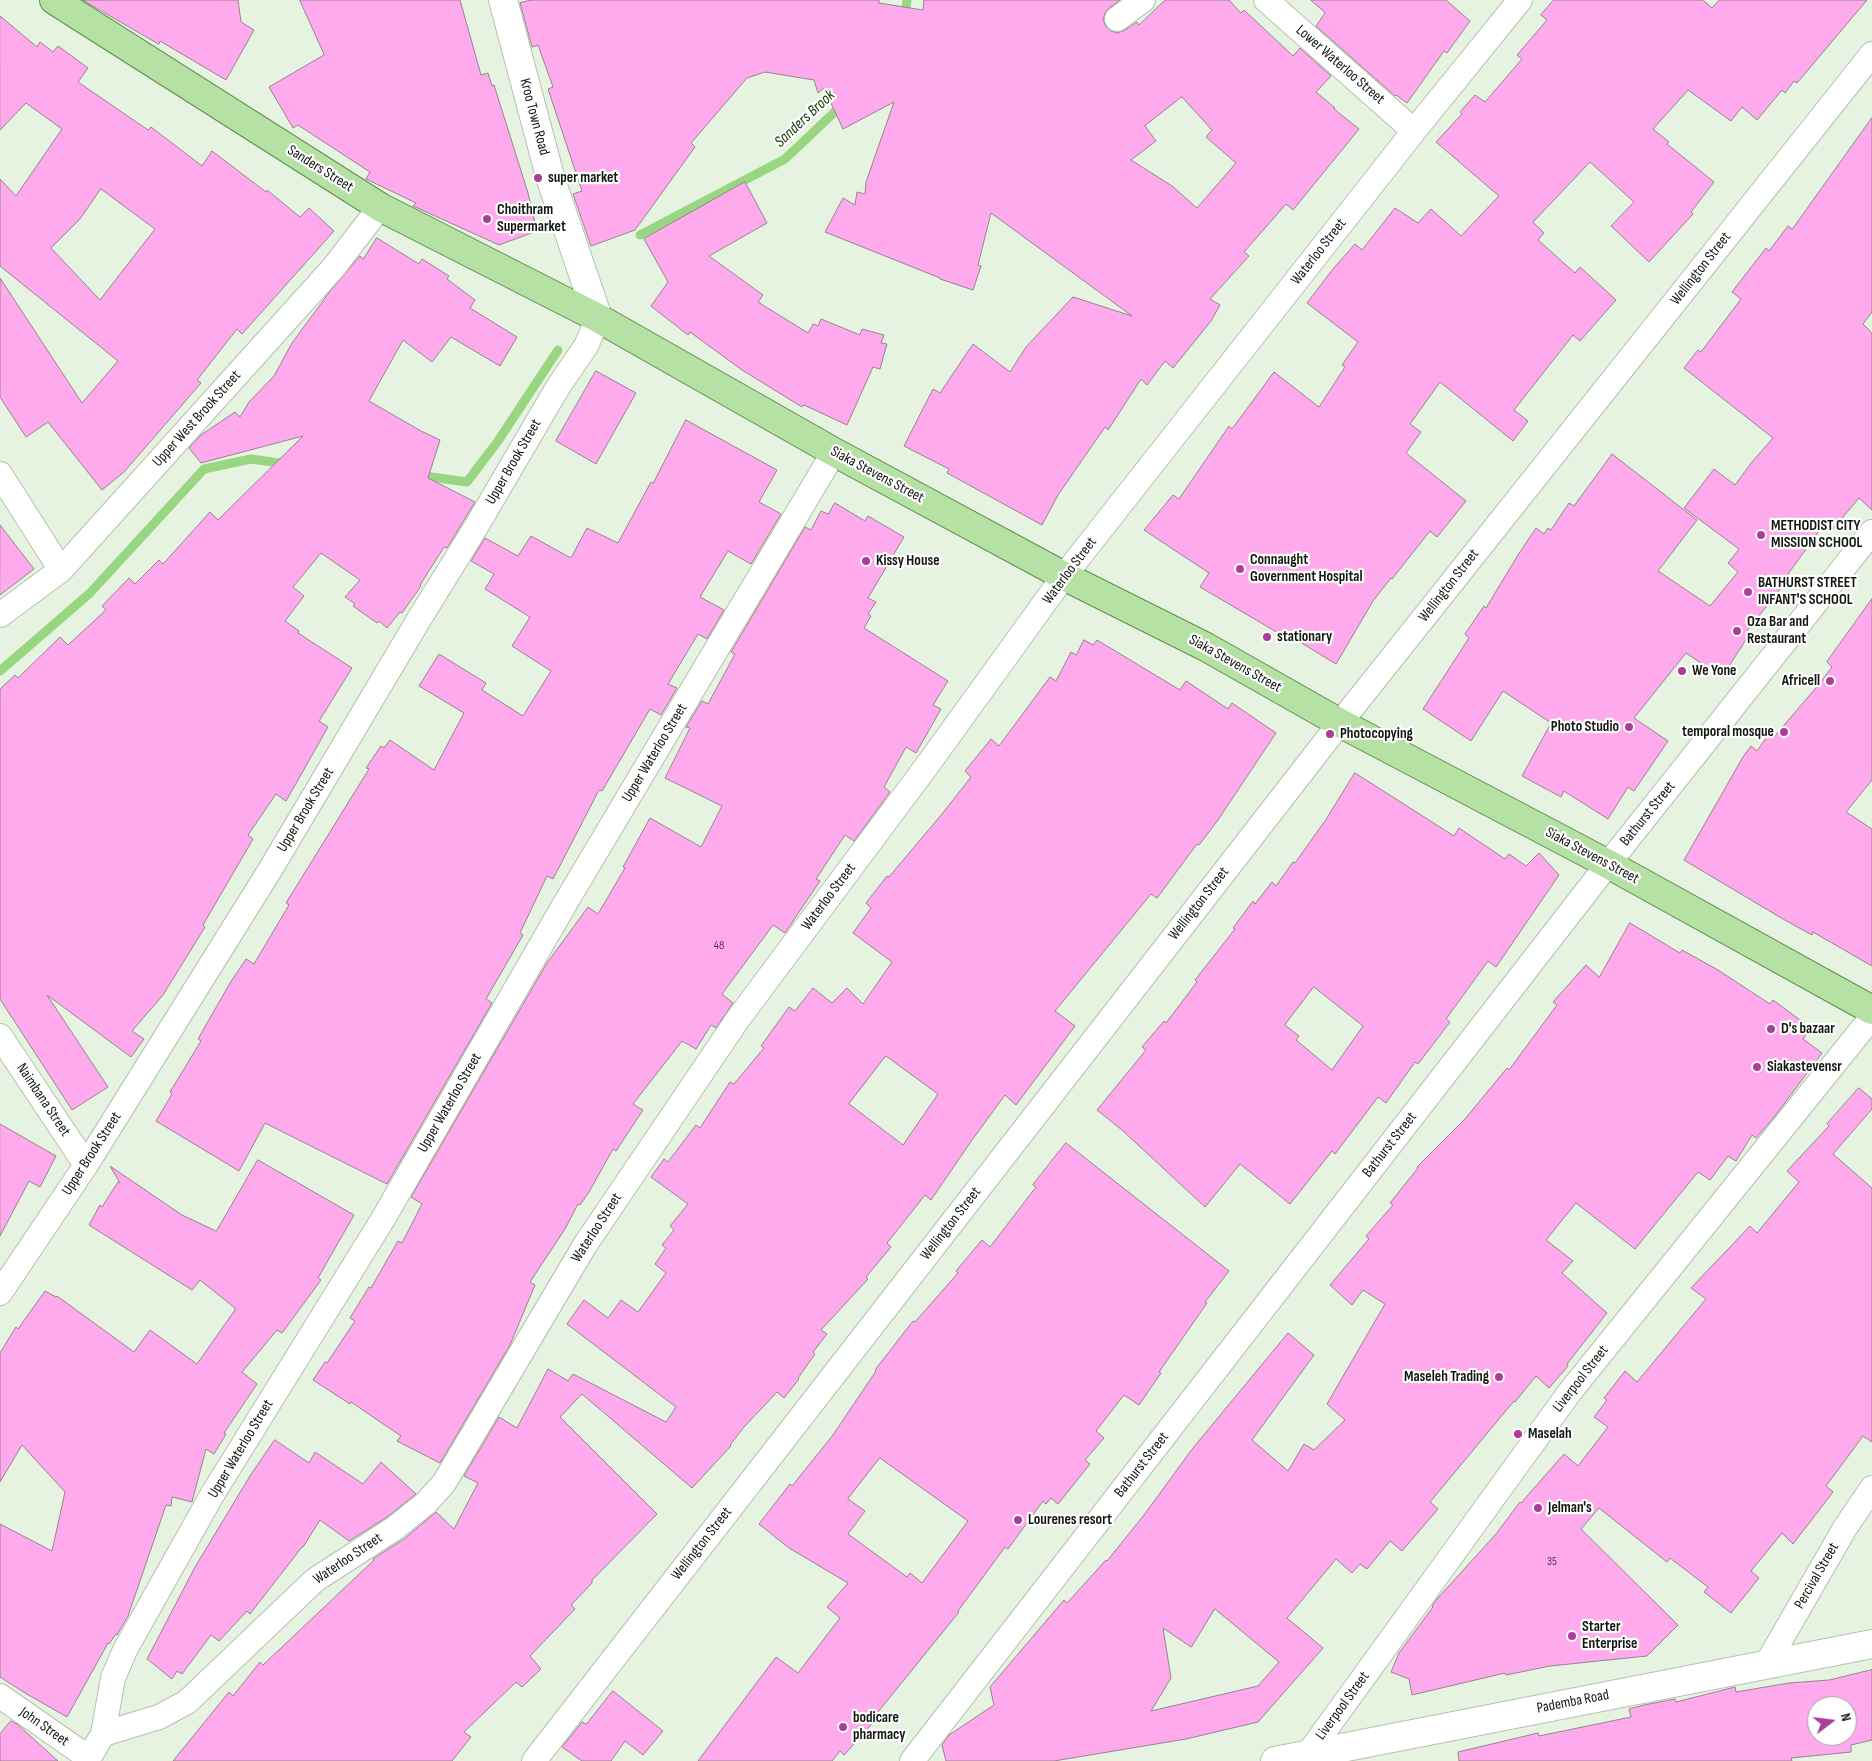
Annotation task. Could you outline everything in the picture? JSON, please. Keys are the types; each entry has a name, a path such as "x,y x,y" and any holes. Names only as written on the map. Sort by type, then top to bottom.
{"main road":[{"name":"Sanders Street","path":"54,0 380,207 598,318"},
{"name":"Kroo Town Road","path":"502,0 551,180 598,318"},
{"name":"Siaka Stevens Street","path":"598,318 834,452 1064,576 1206,647 1340,723 1608,864 1872,1010"},
{"name":"Pademba Road","path":"1274,1761 1872,1644"}],"street":[{"path":"1117,19 1143,0"},
{"name":"Lower Waterloo Street","path":"1266,0 1414,131"},
{"name":"Waterloo Street","path":"103,1734 159,1717 187,1702 315,1580 395,1528 426,1503 444,1483 585,1246 738,1019 926,767 1064,576 1414,131 1520,0"},
{"name":"Wellington Street","path":"534,1761 1340,723 1872,54"},
{"name":"Upper West Brook Street","path":"0,615 61,570 334,267 380,207"},
{"name":"Upper Brook Street","path":"0,1293 86,1164 270,870 558,387 586,346 598,318"},
{"name":"Upper Waterloo Street","path":"88,1760 103,1734 113,1678 125,1650 212,1495 383,1219 571,894 834,452"},
{"path":"0,474 61,570"},
{"name":"Bathurst Street","path":"912,1761 1608,864 1872,532"},
{"name":"Liverpool Street","path":"1308,1754 1569,1393 1872,1017"},
{"name":"Naimbana Street","path":"0,1036 86,1164"},
{"name":"Percival Street","path":"1766,1665 1845,1528 1872,1488"},
{"name":"John Street","path":"0,1696 88,1760"}],"building":[{"path":"83,0 238,0 241,22 254,30 226,80 160,41 159,44"},
{"path":"300,0 460,0 481,75 488,73 492,86 494,85 528,193 537,231 499,245 413,206 416,203 366,179 370,172 298,125 293,128 269,87 324,55"},
{"path":"532,0 879,0 879,3 923,10 924,0 1120,0 1109,8 1103,20 1106,27 1118,33 1137,22 1139,25 1165,0 1229,0 1241,13 1244,10 1293,56 1300,48 1331,76 1316,92 1359,129 1293,210 1286,204 1244,252 1249,256 1210,299 1220,305 1211,321 1173,368 1165,361 1147,385 1141,379 1108,430 1105,427 1058,495 1042,525 947,473 949,469 904,446 933,389 940,393 973,344 1010,372 1026,347 1073,297 1132,316 991,213 978,265 981,266 973,290 940,279 825,232 843,198 855,205 857,192 865,194 866,182 894,102 843,129 824,88 818,93 814,80 765,72 747,78 691,143 695,147 635,230 591,246 573,194 582,191 548,89 553,87 538,45 532,47 520,3","holes":["1182,97 1212,130 1206,137 1236,163 1197,208 1172,186 1131,160 1156,141 1145,126"]},
{"path":"1311,0 1446,0 1470,21 1447,53 1444,51 1407,103 1395,96 1316,26 1325,13"},
{"path":"1554,0 1703,0 1712,8 1719,0 1867,0 1797,83 1794,81 1785,93 1782,90 1757,120 1742,107 1731,121 1688,90 1653,129 1669,142 1667,144 1714,182 1691,212 1693,214 1649,262 1611,226 1634,202 1590,162 1533,222 1544,233 1538,240 1575,273 1580,267 1616,300 1580,341 1573,335 1514,410 1528,421 1513,441 1440,382 1410,424 1421,432 1406,453 1466,501 1437,537 1430,531 1391,578 1373,601 1336,664 1282,631 1280,634 1200,587 1209,573 1144,530 1173,495 1179,499 1229,426 1232,429 1274,372 1319,407 1345,367 1342,365 1358,342 1307,303 1355,244 1362,250 1395,208 1418,223 1431,209 1461,236 1499,196 1436,142 1462,114 1460,112 1475,95 1485,102 1522,59 1517,55 1547,20 1541,15"},
{"path":"0,16 37,47 40,42 53,52 58,46 88,68 78,82 148,130 151,127 202,166 212,151 266,192 267,190 300,217 309,208 334,231 242,334 237,329 197,380 201,383 124,472 102,490 48,422 26,437 0,397 0,278 82,403 118,361 0,266 0,179 16,196 62,129 26,103 0,130","holes":["101,189 155,229 100,300 51,248 80,219"]},
{"path":"1872,118 1872,312 1863,324 1872,333 1872,510 1859,498 1833,529 1825,523 1780,585 1782,587 1746,632 1749,635 1722,677 1686,653 1634,718 1668,741 1634,791 1628,787 1608,819 1564,791 1561,797 1522,776 1551,723 1503,691 1471,741 1423,709 1469,638 1465,634 1484,606 1486,608 1536,528 1544,534 1548,528 1551,530 1569,503 1574,506 1612,454 1697,520 1658,571 1710,606 1738,572 1728,563 1739,549 1684,508 1714,469 1735,485 1773,438 1684,368 1698,350 1701,352 1741,299 1732,292 1766,248 1769,251 1788,226 1792,229"},
{"path":"745,182 767,223 709,256 763,295 758,302 808,333 813,324 818,326 821,319 860,335 862,329 884,335 881,343 887,344 880,369 873,367 847,425 804,405 802,407 742,370 690,332 688,335 651,306 668,282 644,239"},
{"path":"377,238 419,264 422,259 449,276 447,279 475,300 470,308 517,337 500,366 451,337 432,362 403,340 369,401 440,440 428,478 475,502 447,548 444,547 421,586 402,613 400,612 387,628 379,621 377,623 353,606 355,604 345,597 360,580 321,553 293,587 304,596 285,621 299,631 298,633 352,668 319,721 328,727 286,801 276,794 248,835 253,839 203,925 205,927 163,995 132,1031 144,1039 131,1057 47,995 108,1087 72,1110 0,999 0,689 15,675 18,678 60,637 68,645 106,610 102,606 129,578 135,584 159,560 163,564 210,512 218,520 303,436 201,463 189,448 201,435 235,412 240,417 249,402 274,376 292,343 331,290 360,256 363,259"},
{"path":"596,371 636,393 596,464 556,441"},
{"path":"686,420 777,470 759,502 781,514 751,564 728,551 700,597 724,610 707,639 698,634 668,684 677,688 661,715 650,709 602,791 599,790 553,879 547,876 520,933 523,935 486,999 492,1003 387,1184 265,1123 239,1171 156,1121 172,1094 170,1092 201,1041 198,1039 230,983 246,959 254,964 289,905 286,903 369,769 366,768 381,746 384,748 390,740 434,770 464,713 419,686 439,654 486,683 482,690 523,716 551,671 512,646 530,617 485,589 494,574 471,561 485,538 518,556 531,536 571,558 587,528 618,543 651,482 653,483"},
{"path":"835,503 865,521 868,516 904,537 868,598 876,602 868,614 871,616 864,628 948,681 933,705 941,709 916,753 906,747 884,787 890,792 854,841 845,835 816,879 820,881 785,933 773,925 722,994 733,1003 716,1028 711,1025 696,1049 682,1041 633,1104 643,1110 616,1151 613,1149 589,1192 580,1205 578,1204 565,1229 530,1282 535,1285 510,1345 440,1463 397,1441 401,1436 351,1402 350,1404 313,1380 325,1362 327,1363 355,1321 350,1318 369,1287 371,1288 398,1241 402,1243 422,1204 411,1197 547,963 588,907 598,914 625,868 623,867 650,818 701,847 722,806 665,778 690,728 686,727 702,701 708,704 735,654 731,652 805,527 811,530 821,511 828,514"},
{"path":"0,525 34,569 0,595"},
{"path":"1872,599 1872,780 1846,812 1872,829 1872,966 1813,932 1812,935 1783,919 1684,860 1743,757 1751,746 1757,751 1769,734 1774,737 1820,683 1832,667 1827,662"},
{"path":"1084,640 1093,645 1097,640 1180,690 1186,681 1228,709 1232,703 1276,733 1218,820 1199,845 1197,844 1157,898 1151,894 1055,1011 1075,1026 1016,1105 1005,1095 931,1200 925,1195 887,1243 891,1247 866,1277 868,1279 821,1330 827,1334 813,1352 815,1354 799,1379 784,1398 777,1392 744,1427 731,1446 692,1488 582,1394 560,1417 657,1514 592,1580 592,1583 571,1605 575,1609 530,1656 541,1669 522,1687 516,1682 464,1732 471,1737 452,1761 173,1761 229,1692 233,1696 260,1662 263,1665 373,1559 404,1539 436,1512 454,1529 478,1483 464,1476 499,1417 517,1428 548,1369 568,1381 573,1374 666,1422 676,1407 567,1324 584,1300 608,1318 621,1300 638,1312 666,1273 655,1264 666,1248 662,1245 674,1230 670,1226 688,1204 651,1177 664,1159 668,1162 696,1125 700,1128 730,1082 734,1084 764,1048 761,1046 789,1007 795,1011 813,988 832,1003 847,988 863,1004 892,962 853,933 871,908 866,903 971,777 965,771 991,739 999,746 1050,677 1056,681 1071,652 1076,655","holes":["886,1056 938,1094 903,1145 849,1104"]},
{"path":"1355,773 1454,836 1459,828 1505,859 1509,854 1526,866 1539,853 1559,875 1496,967 1488,961 1446,1019 1450,1022 1418,1064 1415,1062 1386,1103 1378,1097 1335,1154 1332,1151 1290,1204 1240,1164 1205,1207 1122,1130 1097,1110 1146,1050 1142,1047 1164,1021 1166,1023 1197,982 1195,980 1235,929 1233,928 1253,901 1255,904 1272,882 1276,886 1325,821","holes":["1314,987 1363,1026 1332,1070 1296,1040 1299,1036 1285,1025"]},
{"path":"1630,923 1680,953 1682,950 1718,970 1770,1004 1773,1000 1811,1028 1803,1039 1822,1053 1775,1116 1756,1138 1752,1135 1736,1161 1728,1156 1710,1180 1698,1172 1635,1249 1576,1203 1546,1240 1573,1261 1562,1273 1607,1313 1567,1364 1568,1366 1549,1388 1536,1376 1514,1401 1430,1502 1438,1509 1402,1551 1390,1541 1367,1569 1360,1564 1352,1573 1336,1559 1287,1618 1323,1648 1258,1722 1186,1739 1054,1761 946,1761 942,1745 949,1735 994,1705 990,1687 1064,1600 1067,1603 1107,1561 1144,1515 1193,1448 1288,1333 1314,1355 1252,1440 1288,1471 1304,1444 1314,1450 1345,1420 1327,1404 1385,1304 1363,1290 1352,1305 1330,1285 1369,1239 1366,1236 1393,1205 1390,1203 1417,1167 1465,1119 1507,1068 1509,1070 1557,1005 1553,1002 1586,965 1599,977","holes":["1215,1609 1279,1662 1258,1686 1151,1711 1171,1678 1163,1628 1191,1647"]},
{"path":"1859,1088 1872,1099 1872,1109 1833,1154 1872,1188 1872,1442 1863,1436 1826,1486 1833,1492 1793,1544 1782,1533 1751,1571 1759,1578 1731,1613 1704,1592 1708,1587 1670,1558 1667,1562 1599,1508 1581,1529 1678,1625 1647,1656 1550,1666 1506,1675 1505,1673 1412,1695 1409,1679 1391,1672 1399,1653 1437,1599 1496,1534 1520,1502 1564,1454 1578,1466 1608,1427 1594,1417 1607,1400 1604,1398 1625,1371 1637,1382 1706,1299 1691,1288 1750,1226 1757,1233 1799,1182 1787,1171 1829,1126 1827,1124"},
{"path":"0,1124 56,1156 40,1187 29,1181 0,1236"},
{"path":"1066,1143 1229,1271 1205,1302 1207,1303 1159,1372 1161,1373 1139,1405 1124,1395 1096,1431 1104,1438 1085,1460 1090,1464 1058,1504 1051,1498 1046,1504 1043,1501 1008,1549 1005,1547 959,1612 878,1712 881,1714 844,1755 840,1751 832,1761 698,1761 776,1657 798,1673 840,1618 827,1607 848,1583 789,1548 759,1524 790,1484 792,1486 833,1435 875,1370 913,1321 915,1322 958,1273 956,1271 982,1240 990,1247 1036,1187 1033,1185","holes":["880,1458 968,1521 922,1583 910,1573 907,1577 848,1534 865,1511 848,1499"]},
{"path":"258,1160 354,1215 318,1278 321,1280 282,1333 277,1330 242,1372 257,1384 224,1433 226,1434 214,1454 206,1449 192,1502 172,1497 171,1506 166,1505 128,1616 117,1635 108,1643 67,1717 0,1677 0,1524 52,1551 65,1492 22,1445 0,1482 0,1353 16,1327 18,1329 45,1291 57,1296 134,1352 150,1330 197,1364 235,1308 200,1280 192,1290 89,1225 100,1205 102,1207 118,1182 120,1183 110,1166 182,1215 216,1231"},
{"path":"275,1440 309,1463 315,1452 363,1484 381,1462 416,1494 387,1517 349,1541 320,1520 303,1547 250,1614 247,1611 219,1641 211,1635 182,1674 177,1671 172,1679 147,1659 195,1567 250,1476"},
{"path":"1872,1670 1872,1740 1857,1744 1857,1696 1807,1696 1807,1746 1851,1746 1851,1752 1791,1758 1792,1761 1459,1761 1458,1752 1538,1733 1539,1736 1631,1717 1629,1709 1644,1705 1675,1699 1676,1702 1735,1687 1736,1692 1789,1683 1829,1680"},
{"path":"613,1691 663,1731 643,1755 625,1741 611,1761 582,1761 562,1747 582,1722 586,1724"},
{"path":"11,1721 17,1724 58,1761 0,1761 0,1734"}],"waterway":[{"name":"Sanders Brook","path":"905,18 907,0"},
{"name":"Sanders Brook","path":"640,235 785,159 842,105"},
{"path":"417,475 467,482 498,441 558,350"},
{"path":"0,671 90,593 204,469 251,459 287,464"}],"place":[{"name":"super market","path":"538,178"},
{"name":"Choithram Supermarket","path":"487,219"},
{"name":"METHODIST CITY MISSION SCHOOL","path":"1761,535"},
{"name":"Kissy House","path":"866,561"},
{"name":"Connaught Government Hospital","path":"1240,569"},
{"name":"BATHURST STREET INFANT'S SCHOOL","path":"1748,592"},
{"name":"Oza Bar and Restaurant","path":"1737,631"},
{"name":"stationary","path":"1267,637"},
{"name":"We Yone","path":"1682,671"},
{"name":"Africell","path":"1830,681"},
{"name":"Photo Studio","path":"1629,727"},
{"name":"temporal mosque","path":"1784,732"},
{"name":"Photocopying","path":"1330,734"},
{"name":"D's bazaar","path":"1771,1029"},
{"name":"Siakastevensr","path":"1757,1067"},
{"name":"Maseleh Trading","path":"1499,1377"},
{"name":"Maselah","path":"1518,1434"},
{"name":"Jelman's","path":"1538,1508"},
{"name":"Lourenes resort","path":"1018,1520"},
{"name":"Starter Enterprise","path":"1572,1636"},
{"name":"bodicare pharmacy","path":"843,1727"}]}
